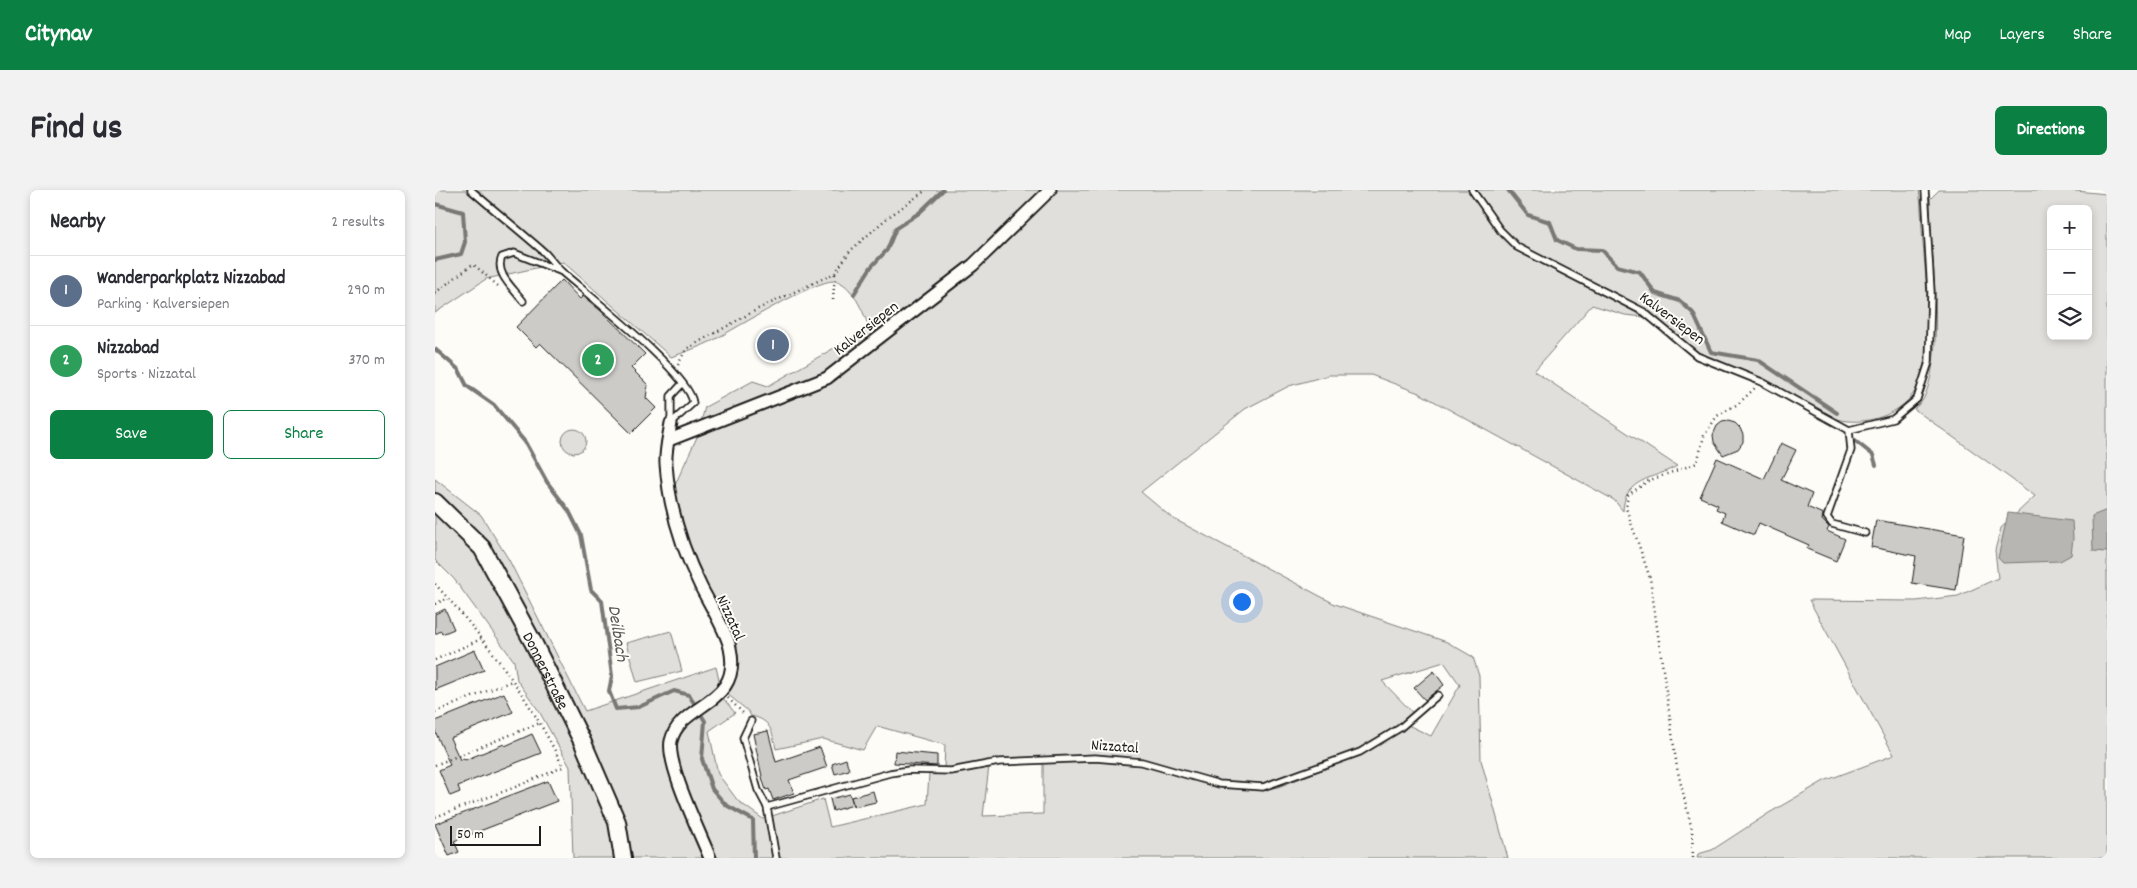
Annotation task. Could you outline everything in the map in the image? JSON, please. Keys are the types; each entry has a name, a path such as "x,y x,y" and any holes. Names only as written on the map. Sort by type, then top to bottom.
{"main road":[{"name":"Donnerstraße","path":"435,502 482,548 534,644 583,742 617,822 623,858"}],"street":[{"name":"Kalversiepen","path":"669,440 827,378 973,265 1050,190"},
{"name":"Nizzatal","path":"671,423 666,463 674,514 690,566 730,648 731,669 721,692 678,726 671,740 670,755 710,858"}],"lane":[{"path":"471,190 544,252 560,270 583,288 676,374 682,384 693,395 693,403 671,423"},
{"name":"Kalversiepen","path":"1472,190 1501,230 1517,247 1645,312 1697,356 1762,382 1849,430"},
{"path":"1865,533 1832,524 1827,517 1851,450 1849,430 1893,419 1917,398 1929,362 1931,292 1925,190"},
{"path":"523,301 499,268 499,262 502,257 508,254 521,255 560,270"},
{"path":"671,423 671,396 682,384"},
{"name":"Nizzatal","path":"767,807 890,773 909,770 951,770 999,762 1095,758 1142,762 1219,784 1263,787 1360,752 1400,728 1437,695"},
{"path":"751,721 743,738 759,790 767,807 776,858"}],"path":[{"path":"833,300 835,273 850,251 886,219 926,190"},
{"path":"435,293 473,264 499,287 506,280"},
{"path":"676,374 680,357 686,349 758,309 835,273"},
{"path":"1693,858 1692,830 1677,768 1649,578 1626,508 1629,495 1648,481 1697,463 1704,436 1717,416 1738,404 1762,382"},
{"path":"435,584 481,639 512,681 540,723 563,767 435,817"},
{"path":"435,604 448,598"},
{"path":"435,660 481,639"},
{"path":"435,712 512,681"},
{"path":"721,692 751,721"},
{"path":"435,765 540,723"}],"shaded area":[{"path":"435,190 1919,190 1927,301 1926,346 1918,385 1904,404 1882,417 1865,421 1837,419 1815,410 1763,380 1704,358 1645,309 1517,243 1513,249 1644,317 1625,315 1592,305 1534,371 1677,466 1634,486 1625,500 1623,511 1614,500 1419,393 1371,375 1329,375 1289,386 1245,409 1141,492 1172,518 1335,604 1447,642 1473,657 1479,676 1481,760 1508,858 573,858 570,767 539,711 517,680 514,661 454,579 435,560 435,479 481,515 509,560 585,711 716,667 723,698 735,713 709,731 718,774 738,801 763,819 823,799 830,827 927,804 929,774 989,766 983,816 1043,814 1043,762 1095,760 1142,764 1218,785 1244,789 1278,787 1352,758 1408,725 1431,736 1460,685 1444,662 1382,681 1414,714 1375,741 1327,765 1276,781 1251,784 1229,784 1196,777 1152,763 1093,756 1017,759 944,769 945,745 877,726 863,750 823,739 776,749 772,732 767,723 751,716 748,711 726,693 734,670 733,649 692,560 678,511 674,487 697,437 705,407 753,381 768,386 869,328 856,300 851,292 840,282 824,283 793,296 714,340 671,357 563,262 486,279 435,313"},
{"path":"1939,190 2066,190 2107,194 2107,858 1697,858 1698,854 1712,850 1769,813 1824,781 1894,755 1809,600 1916,601 1958,596 1998,578 1995,550 2001,528 2035,496 1914,409 1924,398 1931,377 1934,353 1936,327 1930,199"},
{"path":"574,429 582,433 586,441 582,449 574,453 566,449 562,441 566,433"},
{"path":"2107,510 2107,552 2093,551 2092,516"},
{"path":"2008,513 2072,521 2071,555 2060,561 2003,563 1998,558"},
{"path":"671,631 682,671 637,682 626,643"}],"building":[{"path":"562,280 580,299 583,296 601,311 645,354 631,368 648,385 646,398 656,408 631,433 540,343 536,347 516,327"},
{"path":"1722,422 1735,423 1740,428 1743,442 1738,449 1723,455 1714,442 1713,435 1717,426"},
{"path":"1781,443 1796,450 1781,480 1812,494 1807,507 1823,514 1822,520 1829,527 1827,531 1845,539 1836,561 1807,549 1809,545 1759,523 1754,535 1722,521 1725,513 1716,509 1718,505 1700,497 1717,458 1764,479"},
{"path":"1876,520 1964,535 1956,590 1912,583 1916,556 1871,547"},
{"path":"445,609 454,629 442,634 441,631 435,634 435,614"},
{"path":"475,650 484,670 435,690 435,667"},
{"path":"1434,671 1444,685 1425,700 1414,688"},
{"path":"504,693 513,712 450,738 460,760 464,758 465,760 504,744 505,746 532,734 541,753 458,786 460,792 450,796 439,770 450,765 435,731 435,721"},
{"path":"768,731 776,762 820,747 827,767 789,780 794,793 773,800 769,789 766,790 763,781 753,734"},
{"path":"895,751 937,755 937,766 894,763"},
{"path":"846,759 849,770 835,774 832,764"},
{"path":"548,781 557,801 454,841 459,852 449,856 435,824"},
{"path":"873,791 876,802 854,807 851,797"},
{"path":"850,794 853,805 833,811 830,799"}],"waterway":[{"path":"854,294 871,267 887,250 896,228 919,213 943,190"},
{"path":"1508,190 1528,215 1550,222 1557,240 1576,249 1602,250 1617,266 1640,272 1655,293 1680,301 1693,313 1711,352 1758,360 1837,413"},
{"name":"Deilbach","path":"435,204 463,212 465,242 461,254 435,260"},
{"name":"Deilbach","path":"435,349 459,370 467,386 494,405 525,442 547,482 569,511 581,535 591,590 602,601 612,676 609,691 616,709 639,707 674,691 689,695 705,721 702,759 712,789 726,805 753,820 754,858"},
{"path":"1854,440 1873,455 1876,465"}],"place":[{"name":"Wanderparkplatz Nizzabad","path":"773,345"},
{"name":"Nizzabad","path":"598,360"}]}
